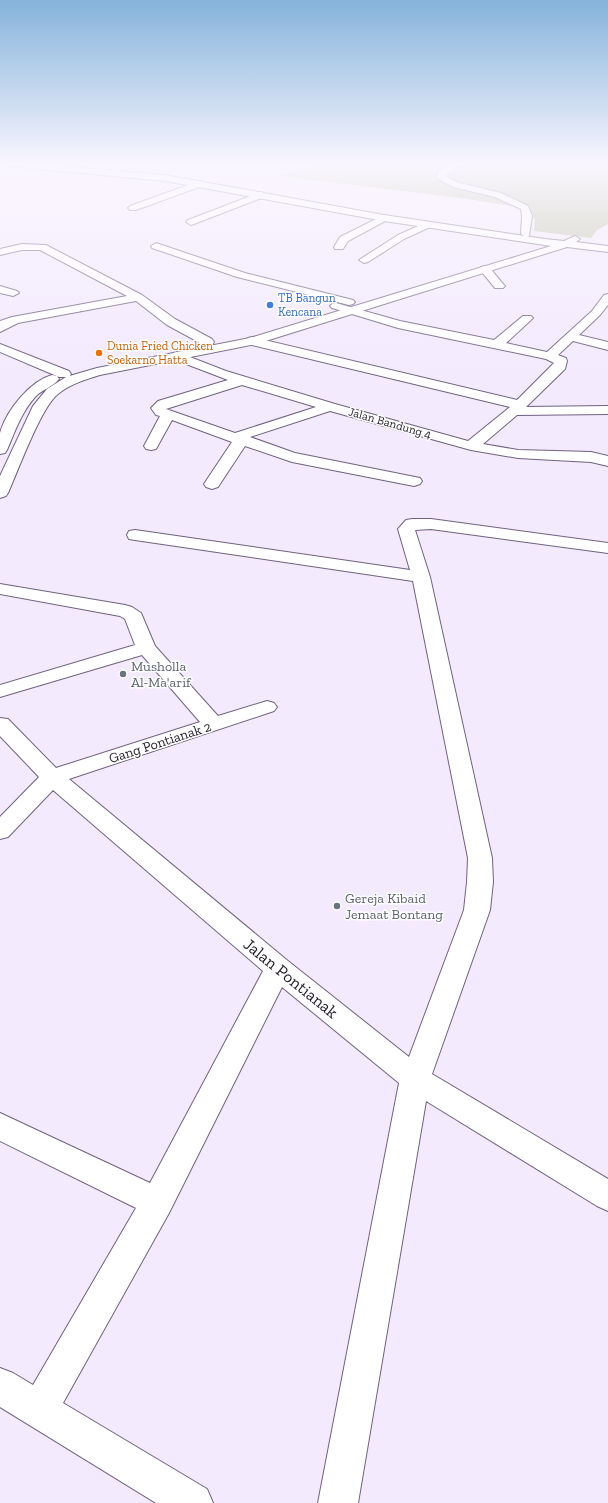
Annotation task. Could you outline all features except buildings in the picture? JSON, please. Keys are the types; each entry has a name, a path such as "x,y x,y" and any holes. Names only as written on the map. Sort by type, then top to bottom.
{"street":[{"path":"339,247 344,239 353,234"},
{"path":"364,260 405,234"},
{"path":"491,234 546,242"},
{"path":"527,234 566,240 608,249"},
{"path":"0,450 20,405 46,382 64,374 98,365 208,342 336,306 349,306 485,269 566,240"},
{"path":"0,493 40,406 52,392 71,380 97,372 252,341 349,306 546,242 566,240 608,243"},
{"path":"156,246 241,275 349,306 398,324 550,356 561,361 560,366 516,408 470,446"},
{"path":"0,252 22,247 42,247 138,297 171,322 208,342"},
{"path":"485,269 499,286"},
{"path":"0,289 14,293"},
{"path":"0,328 11,321 138,297"},
{"path":"550,356 596,313 608,298"},
{"path":"496,345 527,318"},
{"path":"570,337 590,340 608,346"},
{"path":"252,341 516,408 608,410"},
{"path":"0,348 64,374"},
{"name":"Jalan Bandung 4","path":"177,356 221,374 330,407 470,446 518,454 591,457 608,461"},
{"path":"243,380 160,406 159,410 237,439 292,457 414,481"},
{"path":"212,484 237,439 330,407"},
{"path":"151,446 168,414"},
{"path":"338,1503 415,1079 477,910 480,882 480,858 421,576 406,529 408,526 418,523 608,548"},
{"path":"135,535 421,576"},
{"path":"0,589 125,611 131,614 134,617 146,648 214,724"},
{"path":"0,691 146,648"},
{"name":"Gang Pontianak 2","path":"52,777 267,707"},
{"name":"Jalan Pontianak","path":"0,724 52,777 278,968 415,1079 608,1196"},
{"path":"0,831 52,777"},
{"path":"39,1410 157,1202 278,968"},
{"path":"0,1126 157,1202"},
{"path":"0,1386 193,1503"}],"green space":[{"path":"560,234 594,234 591,238"}],"place":[{"name":"TB Bangun Kencana","path":"270,305"},
{"name":"Dunia Fried Chicken Soekarno Hatta","path":"99,353"},
{"name":"Musholla Al-Ma'arif","path":"123,674"},
{"name":"Gereja Kibaid Jemaat Bontang","path":"337,906"}]}
